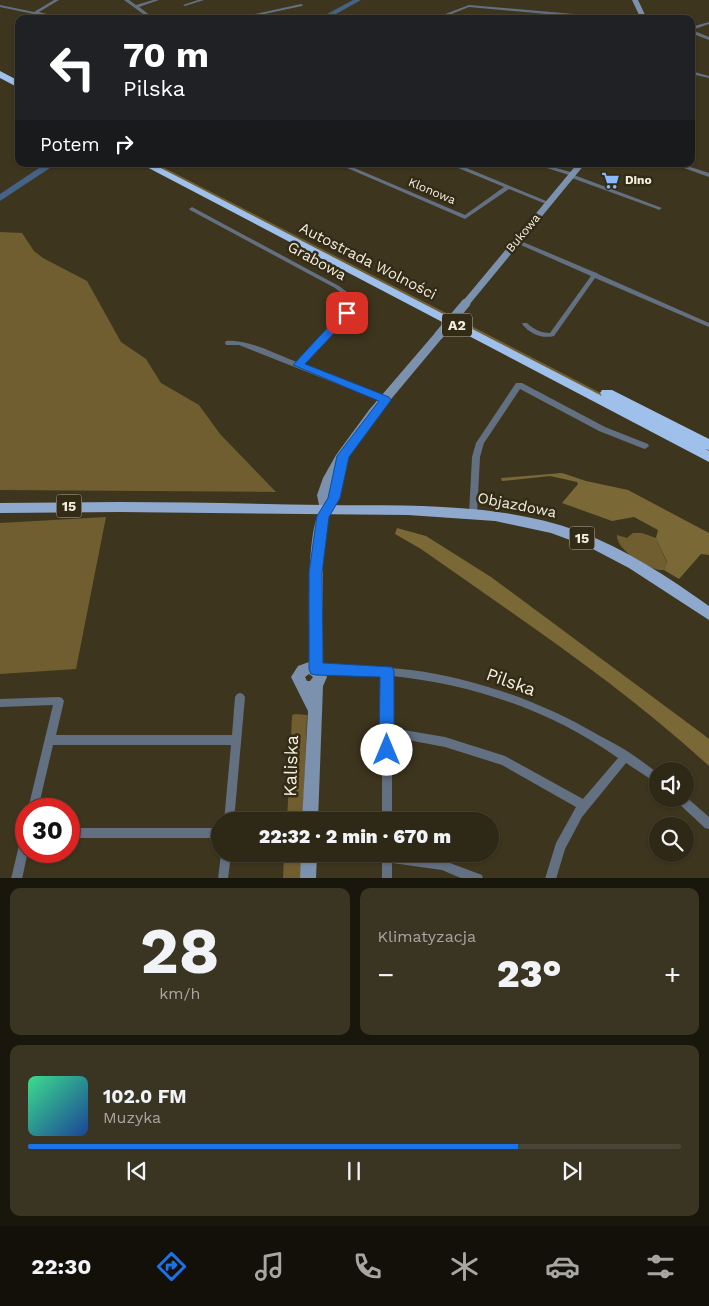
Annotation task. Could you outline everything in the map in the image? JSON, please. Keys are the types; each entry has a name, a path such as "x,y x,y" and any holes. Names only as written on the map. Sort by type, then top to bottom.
{"highway":[{"path":"0,74 15,83"},
{"path":"0,82 15,91"},
{"name":"Autostrada Wolności","path":"152,167 709,457"},
{"name":"Autostrada Wolności","path":"168,167 709,445"}],"main road":[{"path":"635,0 642,15"},
{"name":"Bukowa","path":"386,400 548,203 569,174 577,167"},
{"path":"326,510 334,498 343,456 386,400"},
{"name":"15","path":"0,508 161,506 326,510"},
{"name":"Objazdowa","path":"326,510 474,514 534,523 589,541 648,571 709,614"},
{"name":"Kaliska","path":"310,812 312,678 317,654 315,642 317,550 326,510"},
{"path":"308,878 309,862"}],"street":[{"path":"35,13 57,0"},
{"path":"126,0 148,15"},
{"path":"136,6 157,0"},
{"path":"185,5 200,0"},
{"path":"253,15 301,5"},
{"path":"0,6 45,15"},
{"path":"445,15 469,6 576,15"},
{"path":"695,28 709,23"},
{"path":"695,32 709,39"},
{"path":"695,73 709,77"},
{"name":"Klonowa","path":"348,167 465,217 508,187"},
{"path":"460,167 548,203"},
{"path":"547,167 659,208"},
{"path":"568,167 569,174"},
{"path":"685,167 709,175"},
{"name":"Grabowa","path":"192,209 337,287 349,296 352,304 347,313 298,365"},
{"path":"516,241 709,325"},
{"path":"525,324 546,337 552,335 595,274"},
{"path":"228,343 240,343 386,400"},
{"path":"474,514 476,457 480,443 519,385 602,429 645,446"},
{"name":"Pilska","path":"312,678 336,669 387,671 460,681 494,691 575,726 626,756 649,773"},
{"path":"387,671 387,812"},
{"path":"230,812 240,697"},
{"path":"0,703 59,701 36,798"},
{"path":"387,732 444,742 505,761 583,805"},
{"path":"51,740 236,740"},
{"path":"550,878 560,847 583,805 626,756"},
{"path":"691,807 709,824"},
{"path":"80,833 211,834"},
{"path":"224,878 225,862"},
{"path":"387,862 387,878"},
{"path":"426,862 442,865 478,878"},
{"path":"16,878 20,863"}],"shaded area":[{"path":"157,167 163,167 450,315 448,318"},
{"path":"0,232 22,233 34,251 43,258 87,281 121,342 146,359 161,383 199,405 220,434 276,492 0,490"},
{"path":"458,319 709,449 709,453 456,322"},
{"path":"562,473 586,481 628,490 709,533 709,555 701,554 679,579 664,570 667,562 656,538 658,530 634,517 612,521 562,503 578,484 577,482 550,476 502,481 501,478"},
{"path":"106,517 76,669 0,674 0,523"},
{"path":"397,528 426,536 491,577 704,735 709,739 709,766 641,708 569,653 421,549 395,534"},
{"path":"633,533 642,533 656,538 667,563 664,570 658,570 643,563 622,547 617,535 627,538"},
{"path":"294,714 307,715 303,812 287,812 292,716"},
{"path":"284,862 302,862 301,878 283,878"}],"waterway":[{"path":"329,15 358,0"},
{"path":"0,198 46,167"}],"place":[{"name":"Dino","path":"611,180"}],"route":[{"path":"347,313 298,365 386,400 355,437 343,456 334,498 323,516 315,573 316,669 387,671 387,750"}]}
